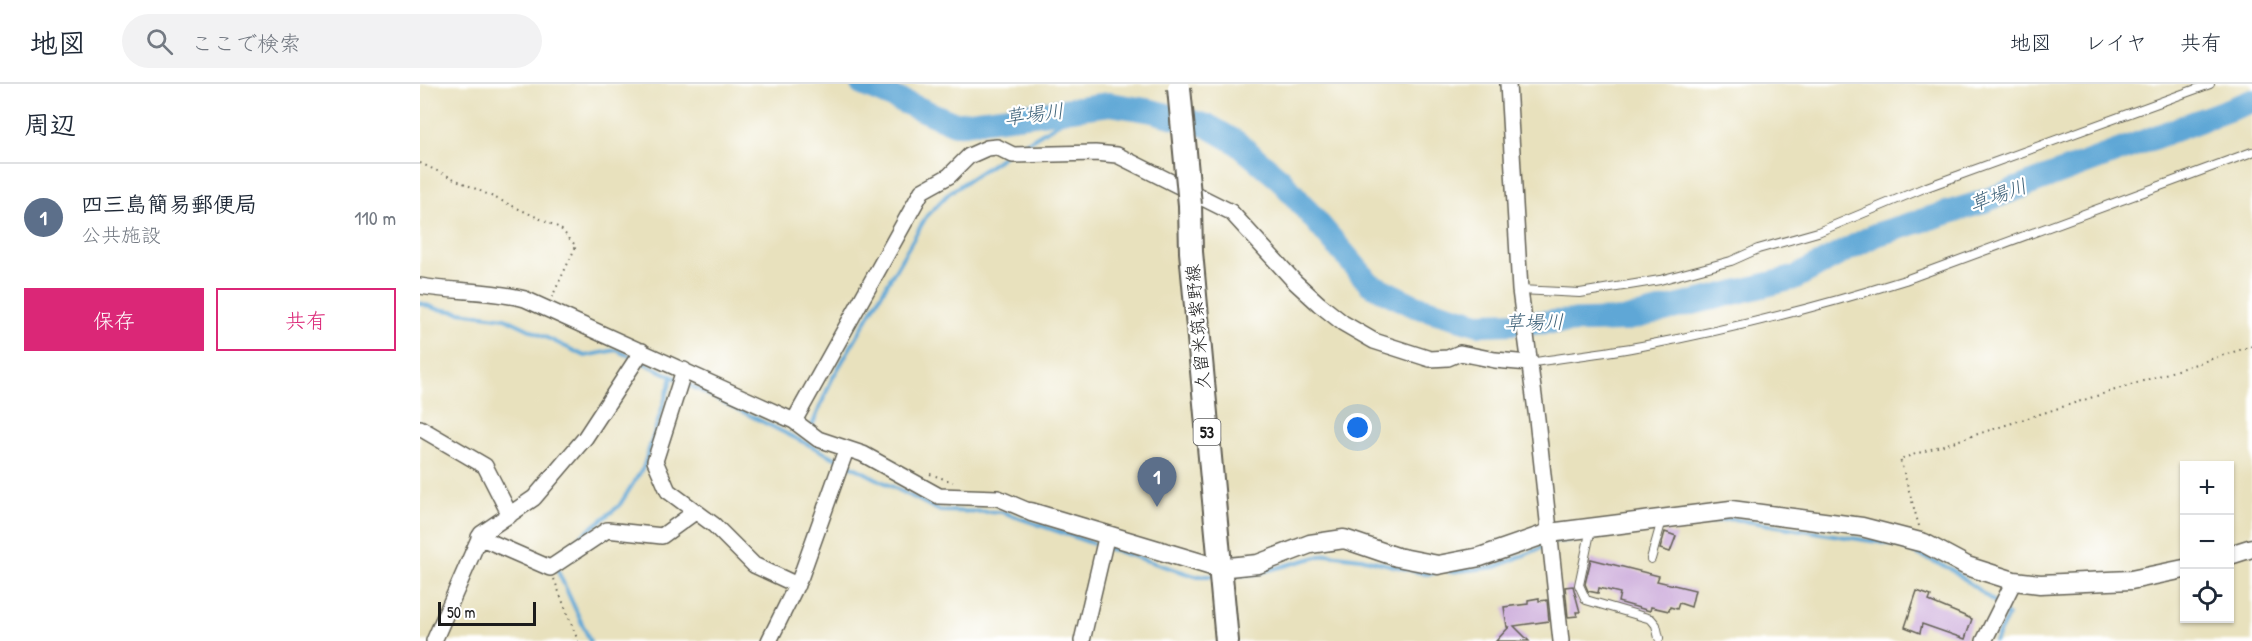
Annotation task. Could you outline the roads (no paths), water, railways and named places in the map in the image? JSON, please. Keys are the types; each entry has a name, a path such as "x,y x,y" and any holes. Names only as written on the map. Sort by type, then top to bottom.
{"main road":[{"name":"久留米筑紫野線","path":"1179,86 1218,568 1227,641"}],"street":[{"path":"1508,84 1520,293 1537,419 1561,641"},
{"path":"794,421 922,191 949,176 969,156 987,148 997,147 1013,155 1095,153 1117,155 1200,196 1231,212 1294,282 1343,323 1374,341 1430,359 1448,358 1460,353 1495,360 1528,359"},
{"path":"420,286 449,291 496,291 525,299 794,421 818,439 863,454 939,496 998,498 1031,512 1218,568 1258,564 1310,544 1344,539 1396,557 1438,565 1480,557 1549,533 1731,510 1862,527 1924,543 1967,566 2014,581 2040,584 2131,580 2180,570"},
{"path":"434,641 479,537 487,528 534,498 585,438 642,351"},
{"path":"684,370 655,461 668,491 714,525 754,565 797,585"},
{"path":"420,428 485,466 510,514"},
{"path":"769,641 797,585 846,450"},
{"path":"479,537 550,568 607,530 662,536 695,512"},
{"path":"1082,641 1107,534"},
{"path":"2234,554 2252,550"},
{"path":"1984,641 2014,581"}],"lane":[{"path":"1520,293 1580,293 1660,280 1731,261 1758,249 1818,232 1924,189 2210,84"},
{"path":"1528,359 1642,346 1790,314 1905,280 2252,152"},
{"path":"1651,559 1663,517"},
{"path":"1592,526 1579,585 1581,594 1586,600 1651,619 1656,625 1659,638"}],"waterway":[{"name":"草場川","path":"862,84 955,124 1110,104 1152,111 1208,126 1236,142 1281,180 1370,284 1415,306 1479,324 1623,320 1794,278 1875,235 1976,204 2252,101"},
{"path":"1016,149 1083,108"},
{"path":"811,428 831,381 926,217 949,193 1004,156"},
{"path":"420,303 437,309 505,318 585,356 616,350 632,357"},
{"path":"639,361 678,379"},
{"path":"556,556 619,506 643,468 672,377"},
{"path":"685,383 839,460"},
{"path":"846,463 940,511 1002,512 1100,546"},
{"path":"1554,542 1733,519 1896,545 1951,569 1997,604"},
{"path":"1449,572 1496,567 1548,545"},
{"path":"1107,548 1195,576 1213,576"},
{"path":"1229,576 1258,573 1328,554 1361,558 1426,574 1435,573"},
{"path":"556,567 590,641"},
{"path":"1995,641 2008,616 2004,612"}],"place":[{"name":"四三島簡易郵便局","path":"1157,507"}]}
